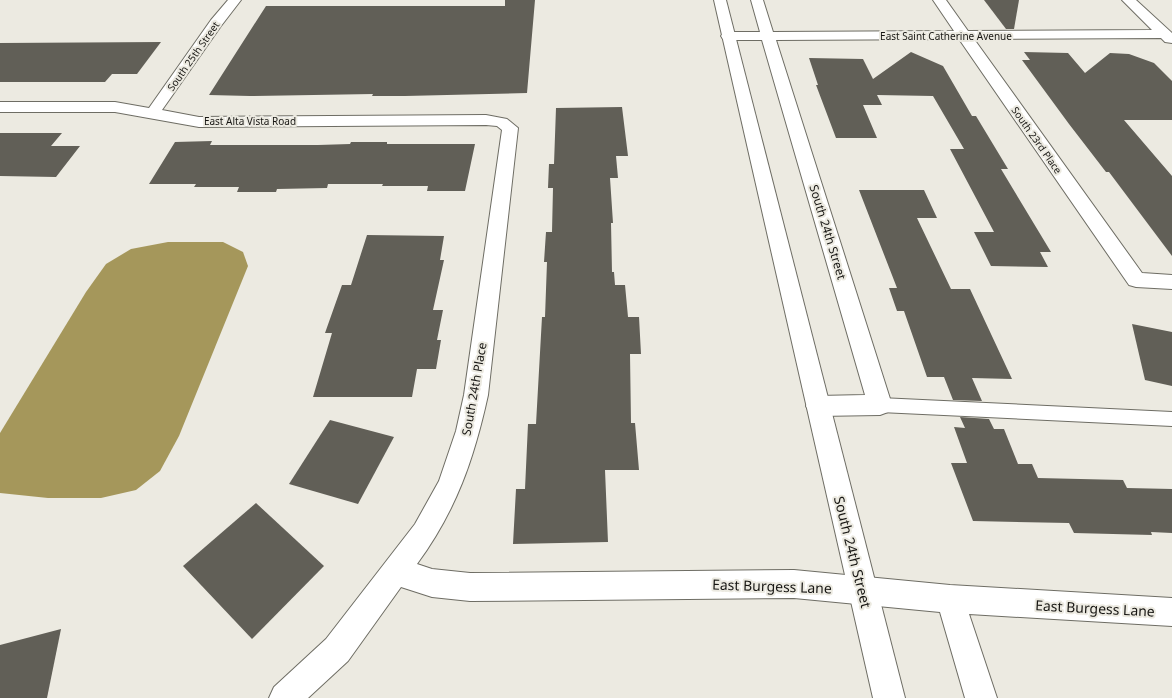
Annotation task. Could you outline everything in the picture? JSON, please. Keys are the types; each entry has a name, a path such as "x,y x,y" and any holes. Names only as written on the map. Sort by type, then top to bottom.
{"street":[{"name":"South 25th Street","path":"152,114 216,23 235,0"},
{"name":"South 24th Street","path":"720,0 889,698"},
{"name":"South 24th Street","path":"757,0 880,405"},
{"name":"South 23rd Place","path":"939,0 1136,280 1172,282"},
{"path":"1128,0 1169,36"},
{"name":"East Saint Catherine Avenue","path":"728,36 1169,36"},
{"name":"East Alta Vista Road","path":"0,107 115,107 132,109 175,119 199,122 486,120 501,122"},
{"name":"South 24th Place","path":"286,698 336,650 424,533 450,485 468,431 476,395 510,137 510,128 501,122"},
{"path":"818,406 880,405"},
{"name":"East Burgess Lane","path":"396,571 432,583 470,587 653,584 794,584 950,599 1172,612"},
{"path":"950,599 981,698"}],"lane":[{"path":"880,405 1172,419"}],"shaded area":[{"path":"168,242 223,242 243,252 248,266 179,436 160,471 136,490 101,498 48,498 0,493 0,433 86,292 106,264 131,249"}],"building":[{"path":"505,0 535,0 527,93 405,96 372,96 373,94 250,96 209,95 266,6 505,6"},
{"path":"984,0 1019,0 1014,29 1006,29"},
{"path":"161,42 137,74 112,74 105,82 0,82 0,43"},
{"path":"911,52 943,66 972,116 976,116 1008,169 1001,169 1051,252 1040,252 1048,267 991,266 974,232 994,232 950,149 964,149 933,96 877,95 882,105 863,105 877,138 836,138 816,85 818,85 809,58 863,59 873,79"},
{"path":"1024,52 1068,53 1085,73 1110,53 1129,54 1154,63 1172,81 1172,120 1124,120 1172,176 1172,256 1109,172 1106,172 1069,124 1022,60 1030,60"},
{"path":"622,107 628,156 616,156 618,178 610,178 613,223 611,223 612,272 614,272 615,285 625,285 628,317 639,317 641,354 630,354 631,423 635,423 639,470 605,470 608,542 513,544 516,489 525,489 528,424 536,424 542,317 545,317 547,262 544,262 546,232 552,232 553,188 548,188 549,164 554,164 556,108"},
{"path":"0,133 62,133 51,146 80,146 56,177 0,176"},
{"path":"212,141 210,145 318,145 350,144 351,142 387,142 387,144 475,144 465,191 427,191 428,186 328,184 327,188 277,189 276,192 237,192 239,187 194,187 196,184 149,184 175,142"},
{"path":"859,190 924,190 937,218 917,218 951,289 970,289 1012,379 972,378 982,401 953,400 944,377 927,377 904,311 897,311 889,288 897,288"},
{"path":"367,235 444,236 440,260 444,260 433,310 443,310 437,340 441,340 436,369 417,369 412,397 313,397 332,333 325,333 342,285 351,285"},
{"path":"1132,324 1172,332 1172,386 1145,380"},
{"path":"960,417 989,419 994,429 1004,429 1018,464 1032,464 1038,478 1123,480 1127,488 1172,489 1172,533 1151,532 1152,535 1074,533 1069,523 973,521 951,463 967,463 954,427 965,428"},
{"path":"330,420 394,437 358,504 289,484"},
{"path":"256,503 324,566 252,639 183,566"},
{"path":"61,629 47,698 0,698 0,645"}]}
